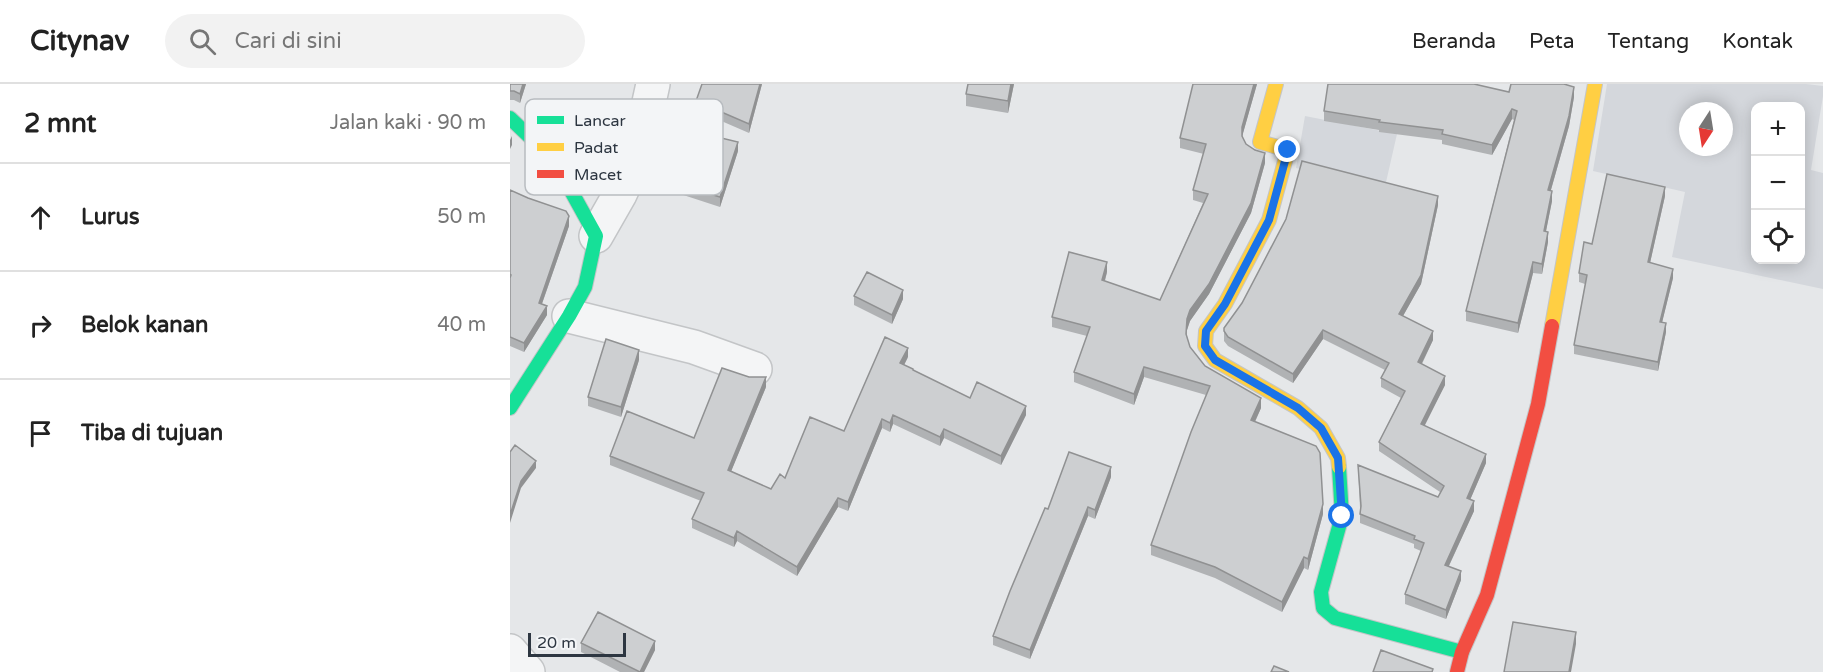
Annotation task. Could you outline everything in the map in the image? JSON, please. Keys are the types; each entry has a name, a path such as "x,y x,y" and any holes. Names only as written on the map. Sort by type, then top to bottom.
{"street":[{"path":"650,99 653,84"},
{"path":"1276,84 1260,142 1288,150 1269,220 1225,304 1206,331 1205,346 1215,360 1298,408 1321,428 1338,458 1342,516 1321,592 1323,608 1335,618 1462,652"},
{"path":"1457,672 1462,652 1487,595 1538,404 1595,84"},
{"path":"510,118 525,132"},
{"path":"573,195 596,237"},
{"path":"510,408 585,287 596,237 619,195"},
{"path":"569,316 694,347 755,369"},
{"path":"510,651 528,672"}],"shaded area":[{"path":"1607,84 1806,84 1823,86 1811,170 1823,173 1823,289 1672,257 1685,192 1593,171"},
{"path":"1305,116 1397,134 1384,191 1296,168"}],"building":[{"path":"510,84 523,84 520,94 510,91"},
{"path":"702,84 760,84 749,124 723,113 723,99 697,99"},
{"path":"968,84 1011,84 1008,101 966,94"},
{"path":"1193,84 1254,84 1242,127 1242,136 1246,144 1265,153 1251,203 1209,284 1190,310 1186,334 1190,347 1205,366 1261,398 1251,420 1316,446 1320,453 1323,504 1308,559 1304,557 1282,602 1215,567 1151,545 1191,432 1210,386 1144,367 1134,394 1074,372 1090,327 1052,317 1069,252 1107,262 1102,280 1160,300 1208,194 1193,190 1206,144 1180,138"},
{"path":"1328,84 1474,84 1509,92 1511,84 1564,84 1574,87 1569,116 1548,190 1552,191 1544,231 1548,232 1542,264 1533,262 1518,323 1466,311 1517,111 1512,109 1492,145 1442,134 1443,130 1379,122 1380,120 1324,111"},
{"path":"723,138 738,142 723,188"},
{"path":"1302,161 1438,196 1421,275 1399,314 1433,331 1418,362 1445,376 1421,424 1486,454 1467,498 1474,501 1445,565 1461,571 1446,610 1405,594 1424,543 1414,539 1415,536 1360,514 1358,465 1438,497 1444,486 1379,442 1405,391 1381,378 1389,363 1323,330 1293,374 1228,337 1224,331 1242,303 1286,219"},
{"path":"1607,174 1665,187 1648,262 1673,269 1660,322 1666,323 1658,362 1574,345 1587,275 1579,273 1584,242 1592,244"},
{"path":"510,190 566,211 569,216 539,303 547,306 524,343 510,337"},
{"path":"867,272 903,290 892,315 854,296"},
{"path":"885,337 908,348 900,363 970,398 977,382 1026,406 1001,456 944,429 940,437 893,415 890,423 882,419 848,502 838,498 797,567 737,531 734,538 692,519 704,493 610,456 627,411 694,438 722,368 749,377 766,377 728,470 771,489 780,474 785,478 810,417 844,431"},
{"path":"606,339 639,350 621,407 588,397"},
{"path":"515,445 536,461 521,481 510,515 510,452"},
{"path":"1069,452 1111,467 1095,510 1088,507 1030,650 993,636 1045,508 1048,509"},
{"path":"598,612 655,641 640,672 581,643"},
{"path":"1513,622 1576,632 1569,672 1504,672"},
{"path":"1381,650 1433,669 1432,672 1373,672"},
{"path":"1274,666 1289,672 1271,672"}],"traffic: fast":[{"path":"510,118 525,132"},
{"path":"510,408 585,287 596,236 573,195"},
{"path":"1339,467 1342,516 1321,592 1323,608 1335,618 1462,652"}],"traffic: slow":[{"path":"1276,84 1260,142 1288,150 1269,220 1225,304 1206,331 1205,346 1215,360 1298,408 1321,428 1338,458 1339,467"},
{"path":"1552,326 1595,84"}],"traffic: jam":[{"path":"1457,672 1462,652 1487,595 1538,404 1552,326"}],"route":[{"path":"1288,150 1269,220 1225,304 1206,331 1205,346 1215,360 1298,408 1321,428 1338,458 1342,516"}]}
